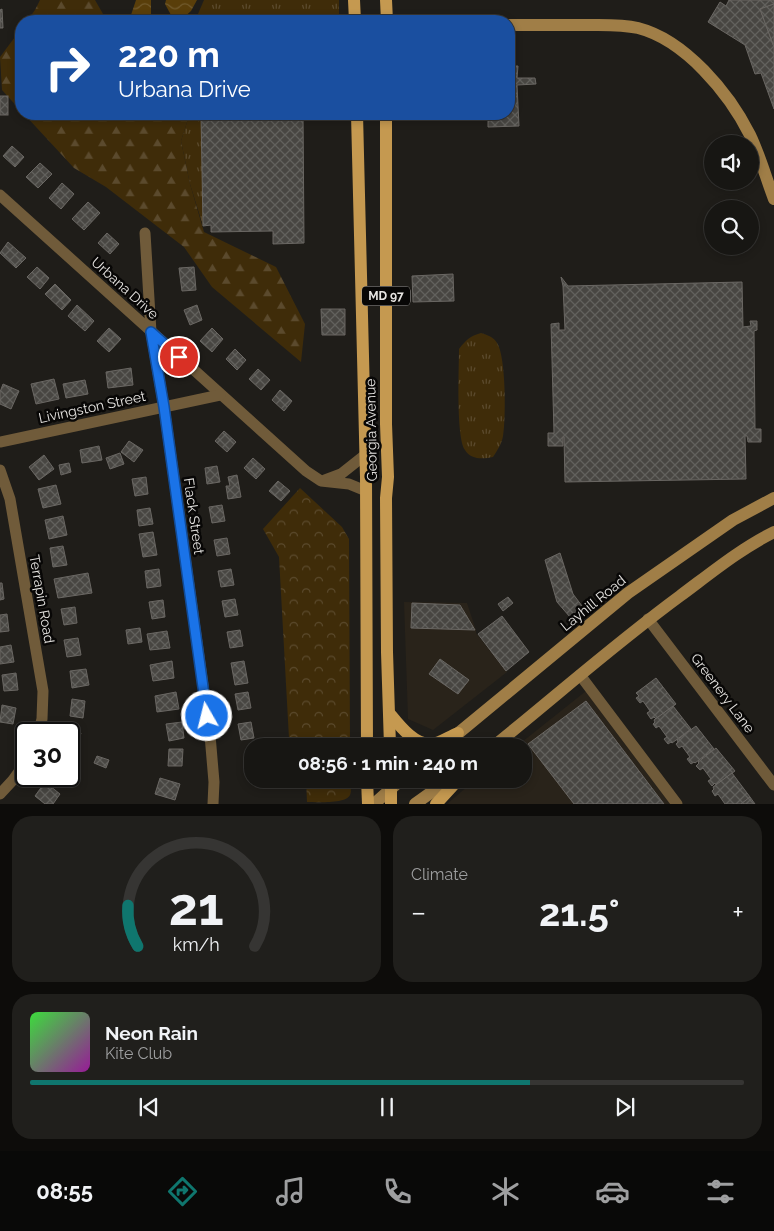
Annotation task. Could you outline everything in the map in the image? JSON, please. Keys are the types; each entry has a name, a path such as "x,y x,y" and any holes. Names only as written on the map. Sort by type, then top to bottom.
{"main road":[{"path":"354,0 355,15"},
{"path":"386,0 387,15"},
{"path":"515,25 600,25 636,28 660,36 691,59 711,78 733,106 750,136 773,192"},
{"name":"Georgia Avenue","path":"356,120 366,491 367,738"},
{"name":"Georgia Avenue","path":"386,120 386,424 388,477 386,498 387,652 390,738"},
{"name":"Layhill Road","path":"452,738 628,593 733,520 774,498"},
{"path":"504,738 648,620 723,563 757,540 774,532"},
{"path":"390,714 410,735 420,742 431,744 458,733"},
{"path":"367,788 368,804"},
{"path":"374,804 387,788"},
{"path":"391,788 391,804"},
{"path":"415,804 437,788"},
{"path":"436,804 451,788"}],"street":[{"name":"Urbana Drive","path":"0,195 306,471 321,481 349,484 366,491"},
{"name":"Flack Street","path":"145,233 151,332 164,407 210,736 214,782 213,804"},
{"name":"Livingston Street","path":"0,442 220,395"},
{"path":"321,481 341,474 365,455"},
{"name":"Terrapin Road","path":"0,470 10,500 43,691 41,722"},
{"name":"Greenery Lane","path":"648,620 774,785"},
{"path":"580,675 677,804"},
{"path":"0,794 15,777"}],"shaded area":[{"path":"404,602 467,603 476,633 507,672 433,730 408,719"},
{"path":"586,691 672,804 447,804 466,788 532,788 532,738 527,738"}],"green space":[{"path":"40,0 95,0 104,15 31,15"},
{"path":"204,0 339,0 338,15 198,15"},
{"path":"15,37 15,104 2,90 0,57"},
{"path":"30,120 188,120 181,141 190,184 204,232 276,267 305,324 301,362 212,287 184,247 106,187 74,168"},
{"path":"188,120 201,120 203,226 190,184 181,141"},
{"path":"481,333 494,339 500,350 504,374 505,403 504,428 500,444 493,457 481,458 470,456 462,443 459,417 459,349 469,339"},
{"path":"300,488 342,527 349,539 350,738 289,738 279,557 263,529"},
{"path":"306,788 351,788 350,795 343,800 307,802"}],"water":[{"path":"136,0 151,0 151,15 131,15"},
{"path":"166,0 197,0 186,15 171,15 165,4"}],"building":[{"path":"729,0 774,0 774,4 760,9 774,47 774,109 761,73 755,74 745,45 708,22 720,2 726,6"},
{"path":"774,4 774,47 760,9"},
{"path":"2,9 3,28 0,28 0,10"},
{"path":"515,66 518,66 517,78 535,78 536,84 517,85 519,126 488,127 488,120 515,120"},
{"path":"0,96 8,96 8,115 0,115"},
{"path":"201,120 303,120 304,243 273,244 273,231 211,232 211,225 203,226"},
{"path":"12,146 24,157 15,167 3,156"},
{"path":"40,163 52,174 38,188 26,177"},
{"path":"62,183 74,194 61,209 49,198"},
{"path":"88,202 100,213 84,230 72,219"},
{"path":"107,233 119,244 110,254 98,243"},
{"path":"8,242 26,258 16,268 0,253"},
{"path":"37,267 49,278 40,289 27,277"},
{"path":"194,267 196,290 182,291 179,268"},
{"path":"453,274 454,301 413,302 412,276"},
{"path":"561,277 568,286 742,282 743,327 751,326 750,321 757,321 757,330 754,331 755,429 761,429 761,442 748,442 747,436 745,436 746,479 565,482 564,437 563,446 548,446 548,433 554,433 551,324 559,323 559,330 565,330"},
{"path":"55,284 71,300 62,310 45,294"},
{"path":"77,305 94,321 85,331 68,316"},
{"path":"197,305 202,320 190,325 184,310"},
{"path":"321,309 345,309 345,335 322,335"},
{"path":"109,328 121,339 109,352 97,341"},
{"path":"212,328 223,339 212,352 200,341"},
{"path":"235,349 246,360 237,370 226,359"},
{"path":"131,368 133,385 108,388 106,372"},
{"path":"258,369 270,380 261,390 249,379"},
{"path":"54,379 59,399 36,404 31,384"},
{"path":"85,380 88,394 66,398 63,384"},
{"path":"3,384 19,391 11,409 0,404 0,392"},
{"path":"280,390 292,401 284,411 272,400"},
{"path":"224,431 236,442 227,452 215,441"},
{"path":"129,441 143,450 134,462 121,452"},
{"path":"99,446 102,460 82,463 80,450"},
{"path":"120,453 124,464 110,469 106,458"},
{"path":"44,455 54,469 39,480 29,467"},
{"path":"253,458 265,469 256,479 244,468"},
{"path":"69,463 71,472 61,475 59,465"},
{"path":"217,466 220,482 207,484 205,468"},
{"path":"237,475 241,497 228,499 226,486 230,486 228,477"},
{"path":"146,477 148,494 135,496 132,479"},
{"path":"278,481 290,491 281,501 269,491"},
{"path":"56,485 61,504 43,508 38,489"},
{"path":"222,505 225,521 212,523 209,507"},
{"path":"150,508 153,524 139,526 137,510"},
{"path":"63,516 67,535 49,539 45,520"},
{"path":"153,532 157,555 143,557 139,534"},
{"path":"227,538 230,554 217,556 214,540"},
{"path":"63,546 67,565 53,567 50,548"},
{"path":"560,553 573,594 582,606 570,617 557,602 545,560"},
{"path":"159,569 161,586 147,588 145,571"},
{"path":"231,569 234,585 221,587 218,571"},
{"path":"88,573 92,593 58,598 54,579"},
{"path":"0,583 2,583 4,599 0,600"},
{"path":"508,597 513,603 503,611 498,604"},
{"path":"235,599 238,615 225,617 222,601"},
{"path":"163,600 165,617 152,619 149,602"},
{"path":"412,603 460,605 475,630 411,628"},
{"path":"75,607 77,623 64,625 61,609"},
{"path":"7,614 9,631 0,632 0,615"},
{"path":"502,616 529,652 506,671 478,634"},
{"path":"140,628 142,642 128,644 126,630"},
{"path":"240,630 243,646 230,648 227,632"},
{"path":"167,631 170,648 150,650 147,634"},
{"path":"78,638 81,655 67,657 64,640"},
{"path":"11,645 14,662 0,664 0,647"},
{"path":"440,659 469,680 458,694 429,674"},
{"path":"172,661 174,678 153,681 150,665"},
{"path":"244,661 248,683 235,685 231,663"},
{"path":"86,669 89,685 72,688 70,671"},
{"path":"16,673 18,690 4,691 2,675"},
{"path":"656,678 676,704 656,719 654,717 651,719 647,713 650,711 643,701 640,703 636,698 639,696 636,693"},
{"path":"176,692 179,709 157,712 155,696"},
{"path":"248,692 251,708 238,710 235,694"},
{"path":"72,699 85,701 83,718 70,716"},
{"path":"586,701 664,804 574,804 532,749 532,741"},
{"path":"2,705 16,708 13,724 0,722"},
{"path":"673,706 691,729 668,744 664,739 667,737 659,726 656,728 653,724 654,720"},
{"path":"182,722 184,738 169,741 166,724"},
{"path":"251,722 254,738 244,738 241,740 238,724"},
{"path":"696,726 714,749 691,764 687,759 690,757 682,746 679,748 676,744 677,740"},
{"path":"716,748 735,771 712,786 708,781 711,779 703,768 700,770 696,766 698,762"},
{"path":"169,749 183,749 182,766 168,766"},
{"path":"97,756 109,760 106,768 94,763"},
{"path":"732,773 750,797 741,804 725,804 718,794 715,796 712,791 713,787"},
{"path":"160,778 180,784 175,800 155,794"},
{"path":"41,787 51,787 60,794 53,804 45,804 35,796"},
{"path":"750,797 755,804 741,804"}],"route":[{"path":"179,357 151,332 164,407 207,716"}]}
